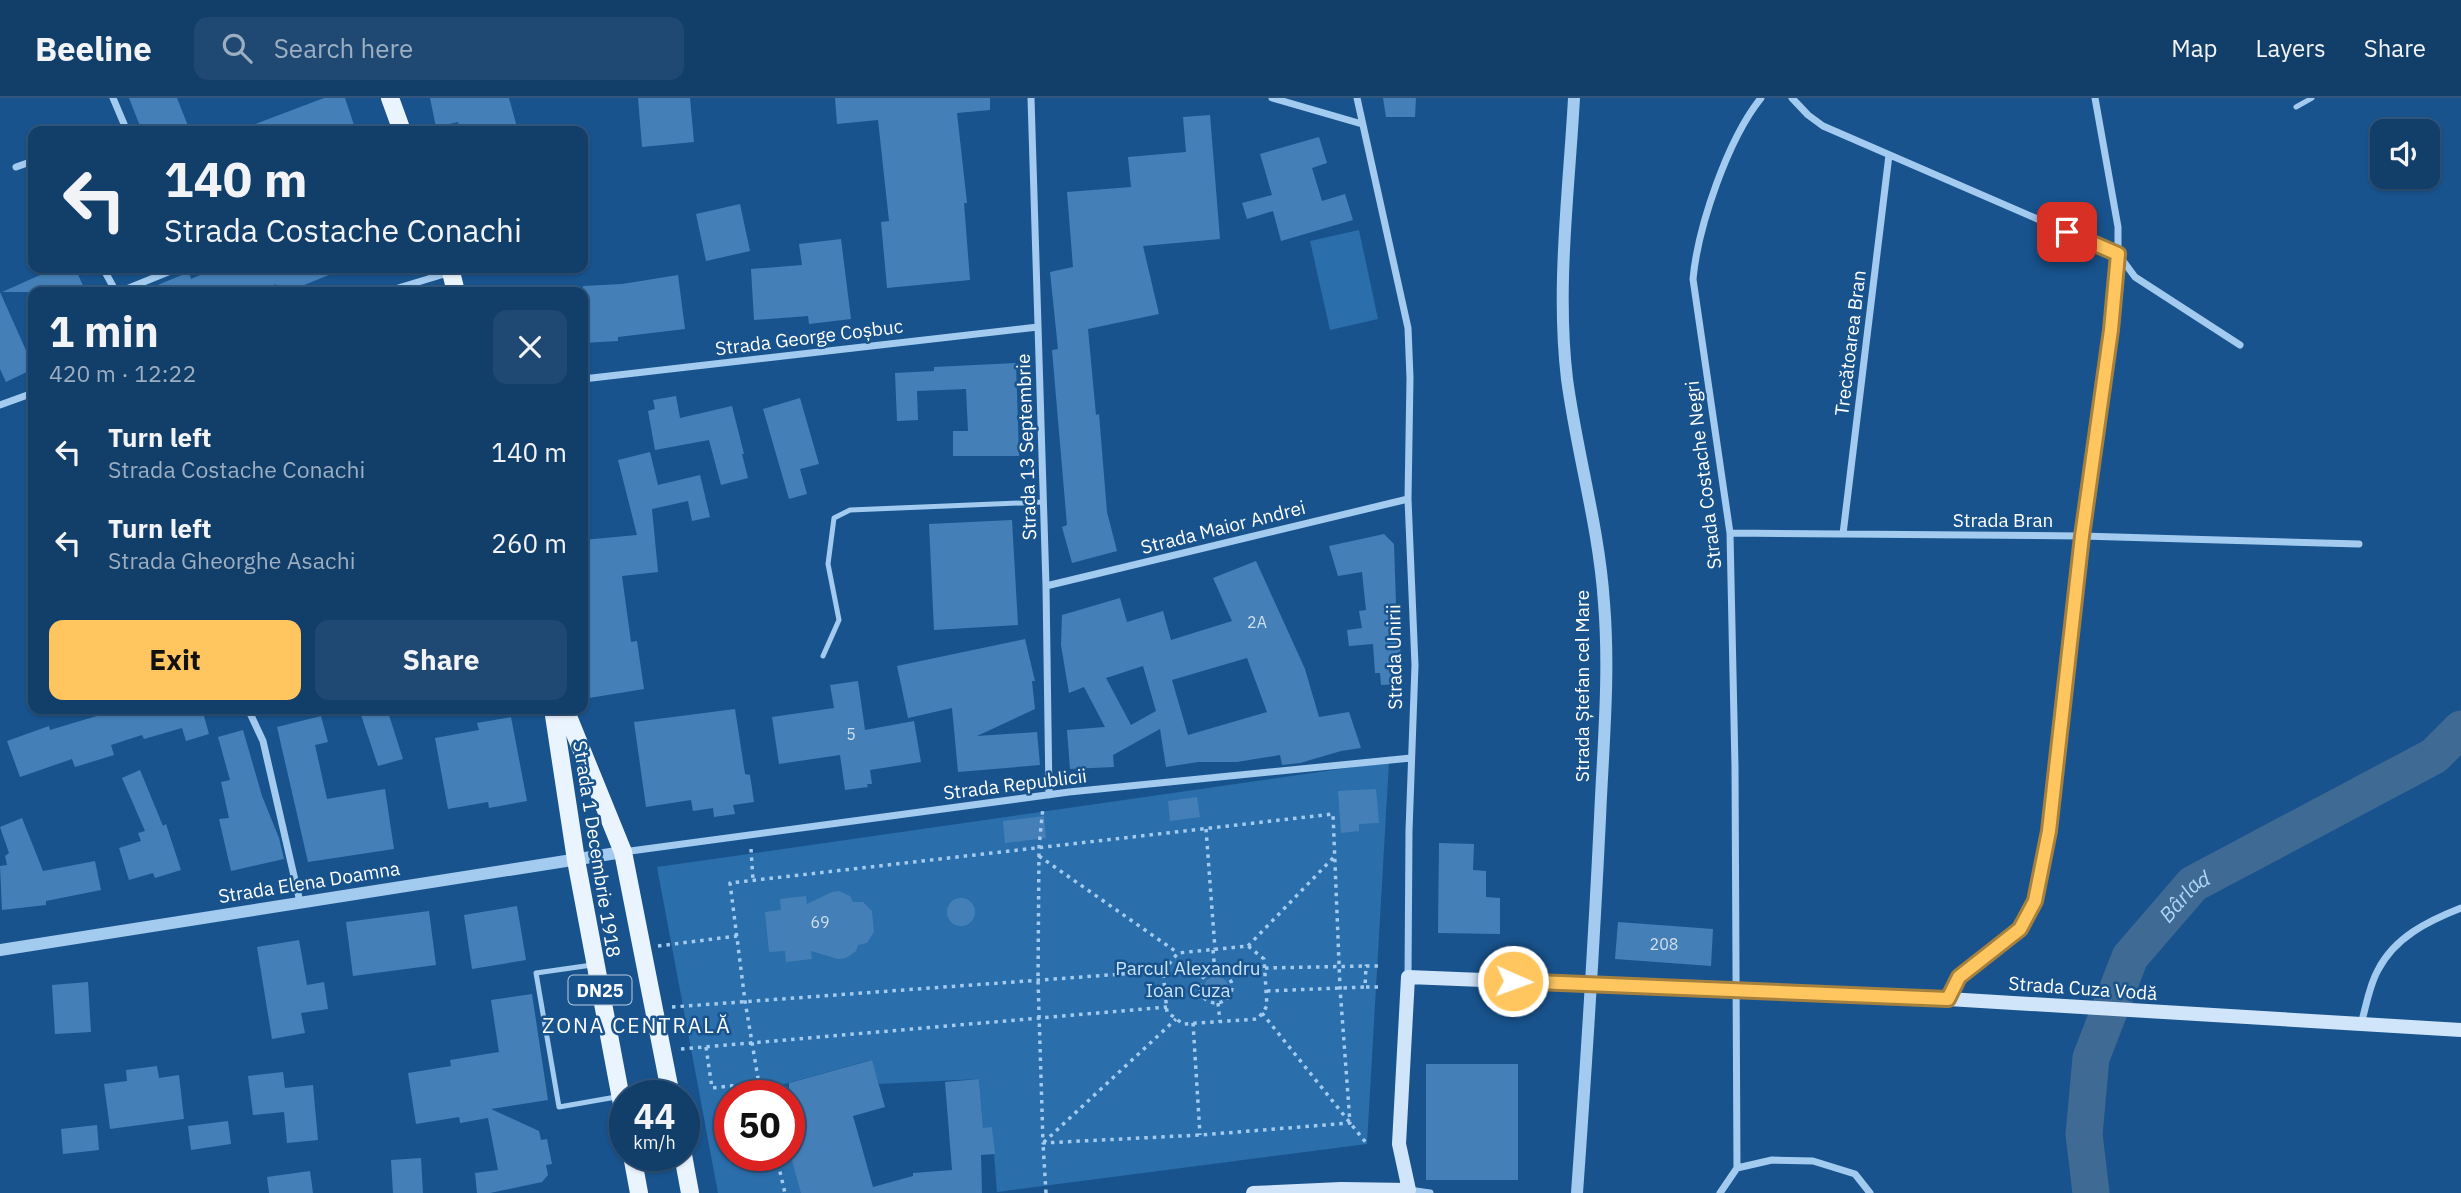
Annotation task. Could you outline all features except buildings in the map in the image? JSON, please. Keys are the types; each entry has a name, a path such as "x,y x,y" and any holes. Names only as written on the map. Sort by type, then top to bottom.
{"main road":[{"path":"390,98 399,126"},
{"name":"Strada 1 Decembrie 1918","path":"554,714 576,860 617,1080"},
{"name":"Strada 1 Decembrie 1918","path":"567,714 624,852 668,1080"},
{"name":"Strada Cuza Vodă","path":"1408,977 1948,999 2461,1030"},
{"name":"Strada Unirii","path":"1408,977 1399,1144 1409,1192"},
{"path":"635,1171 639,1193"},
{"path":"686,1171 690,1193"},
{"path":"1252,1193 1342,1189 1409,1192"}],"street":[{"path":"113,98 125,126"},
{"name":"Strada 13 Septembrie","path":"1031,98 1044,502 1049,795"},
{"path":"1272,98 1362,124"},
{"name":"Strada Unirii","path":"1357,98 1408,328 1408,499 1415,665 1408,977"},
{"name":"Strada Ștefan cel Mare","path":"1574,98 1563,294 1566,368 1594,526 1604,604 1605,714 1592,984 1577,1193"},
{"name":"Strada Costache Negri","path":"1737,1168 1735,767 1730,533 1693,279 1695,257 1730,150 1747,115 1761,98"},
{"path":"1792,98 1823,126 2118,254 2135,276 2240,345"},
{"path":"1948,999 1959,977 2020,929 2035,901 2049,831 2082,536 2111,330 2118,254 2118,227 2095,98"},
{"name":"Trecătoarea Bran","path":"1843,534 1889,155"},
{"path":"16,167 28,163"},
{"path":"130,287 165,273"},
{"path":"400,287 441,273"},
{"name":"Strada George Coșbuc","path":"588,378 1038,327"},
{"path":"0,405 28,395"},
{"name":"Strada Maior Andrei","path":"1046,586 1408,499"},
{"name":"Strada Bran","path":"1730,533 2082,536 2359,544"},
{"path":"250,714 263,741 300,902"},
{"name":"Strada Republicii","path":"624,852 1049,795 1411,758"},
{"name":"Strada Elena Doamna","path":"0,950 624,852"},
{"path":"2361,1024 2377,971 2397,943 2432,920 2461,908"},
{"path":"1720,1193 1737,1168 1772,1160 1813,1161 1854,1174 1870,1193"},
{"path":"1409,1192 1430,1193"}],"lane":[{"path":"2296,107 2312,98"},
{"path":"823,656 839,620 828,565 834,518 850,510 1044,502"},
{"path":"595,965 536,974 559,1107 609,1099"}],"path":[{"path":"1046,1193 1042,1143 1038,980 1039,847 1041,811 1049,795"},
{"path":"758,1080 730,883 1333,814 1338,966 1350,1123"},
{"path":"1206,829 1215,972"},
{"path":"749,836 753,880"},
{"path":"1039,856 1178,953 1248,946 1334,858"},
{"path":"642,948 737,936"},
{"path":"1163,971 1167,1012 1183,1024 1258,1019 1267,1006 1264,959 1248,946"},
{"path":"654,1008 1163,971 1178,953"},
{"path":"1365,987 1366,966"},
{"path":"1265,968 1379,966"},
{"path":"1215,972 1227,975 1232,984 1228,998 1218,1003 1209,1002 1200,988 1203,978 1215,972"},
{"path":"1267,991 1378,987"},
{"path":"1218,1003 1220,1022"},
{"path":"662,1050 1167,1007"},
{"path":"1262,1013 1367,1144"},
{"path":"1042,1143 1176,1019"},
{"path":"1193,1023 1200,1135"},
{"path":"706,1046 714,1088"},
{"path":"1042,1143 1200,1135 1350,1123"},
{"path":"780,1171 785,1193"}],"green space":[{"path":"1359,230 1378,319 1330,330 1310,241"},
{"name":"Parcul Alexandru Ioan Cuza","path":"1389,762 1367,1144 997,1192 992,1128 983,1128 979,1079 879,1084 871,1060 799,1080 714,1080 714,1171 796,1171 803,1193 718,1193 700,1097 700,1080 697,1080 657,867"}],"waterway":[{"name":"Bârlad","path":"2091,1193 2084,1134 2091,1058 2130,957 2193,884 2434,756 2461,729"}],"district":[{"name":"ZONA CENTRALĂ","path":"637,1025"}],"route":[{"path":"1513,981 1948,999 1959,977 1969,967 2003,945 2020,929 2035,901 2049,831 2082,536 2111,330 2118,254 2067,232"}]}
